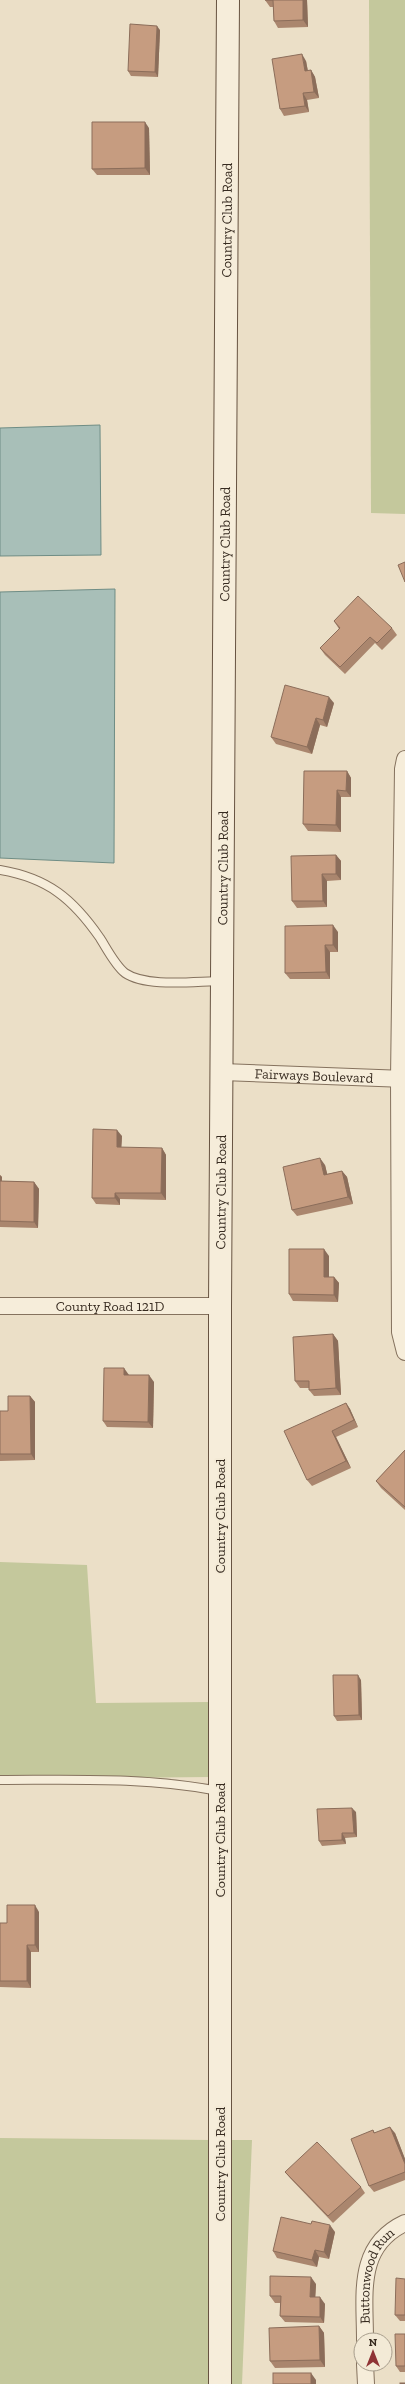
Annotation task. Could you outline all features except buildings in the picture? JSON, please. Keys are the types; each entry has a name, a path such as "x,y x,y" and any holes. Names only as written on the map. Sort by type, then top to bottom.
{"street":[{"name":"Country Club Road","path":"220,2384 220,1306 228,0"},
{"path":"405,759 403,769 400,1332 405,1352"},
{"name":"Fairways Boulevard","path":"222,1072 402,1078"},
{"name":"County Road 121D","path":"0,1306 220,1306"},
{"name":"Buttonwood Run","path":"365,2332 365,2280 368,2262 376,2245 392,2230 405,2223"},
{"path":"365,2372 366,2384"}],"lane":[{"path":"0,870 18,873 43,883 70,900 88,920 126,973 151,982 223,981"},
{"path":"0,1780 130,1779 180,1784 220,1791"}],"green space":[{"path":"369,0 405,0 405,514 371,513"},
{"path":"0,1562 87,1565 96,1703 211,1702 211,1777 0,1779"},
{"path":"0,2138 211,2140 211,2384 0,2384"},
{"path":"229,2140 252,2140 242,2384 229,2384"}],"water":[{"path":"100,425 101,555 0,556 0,428"},
{"path":"115,589 114,863 0,858 0,592"}]}
